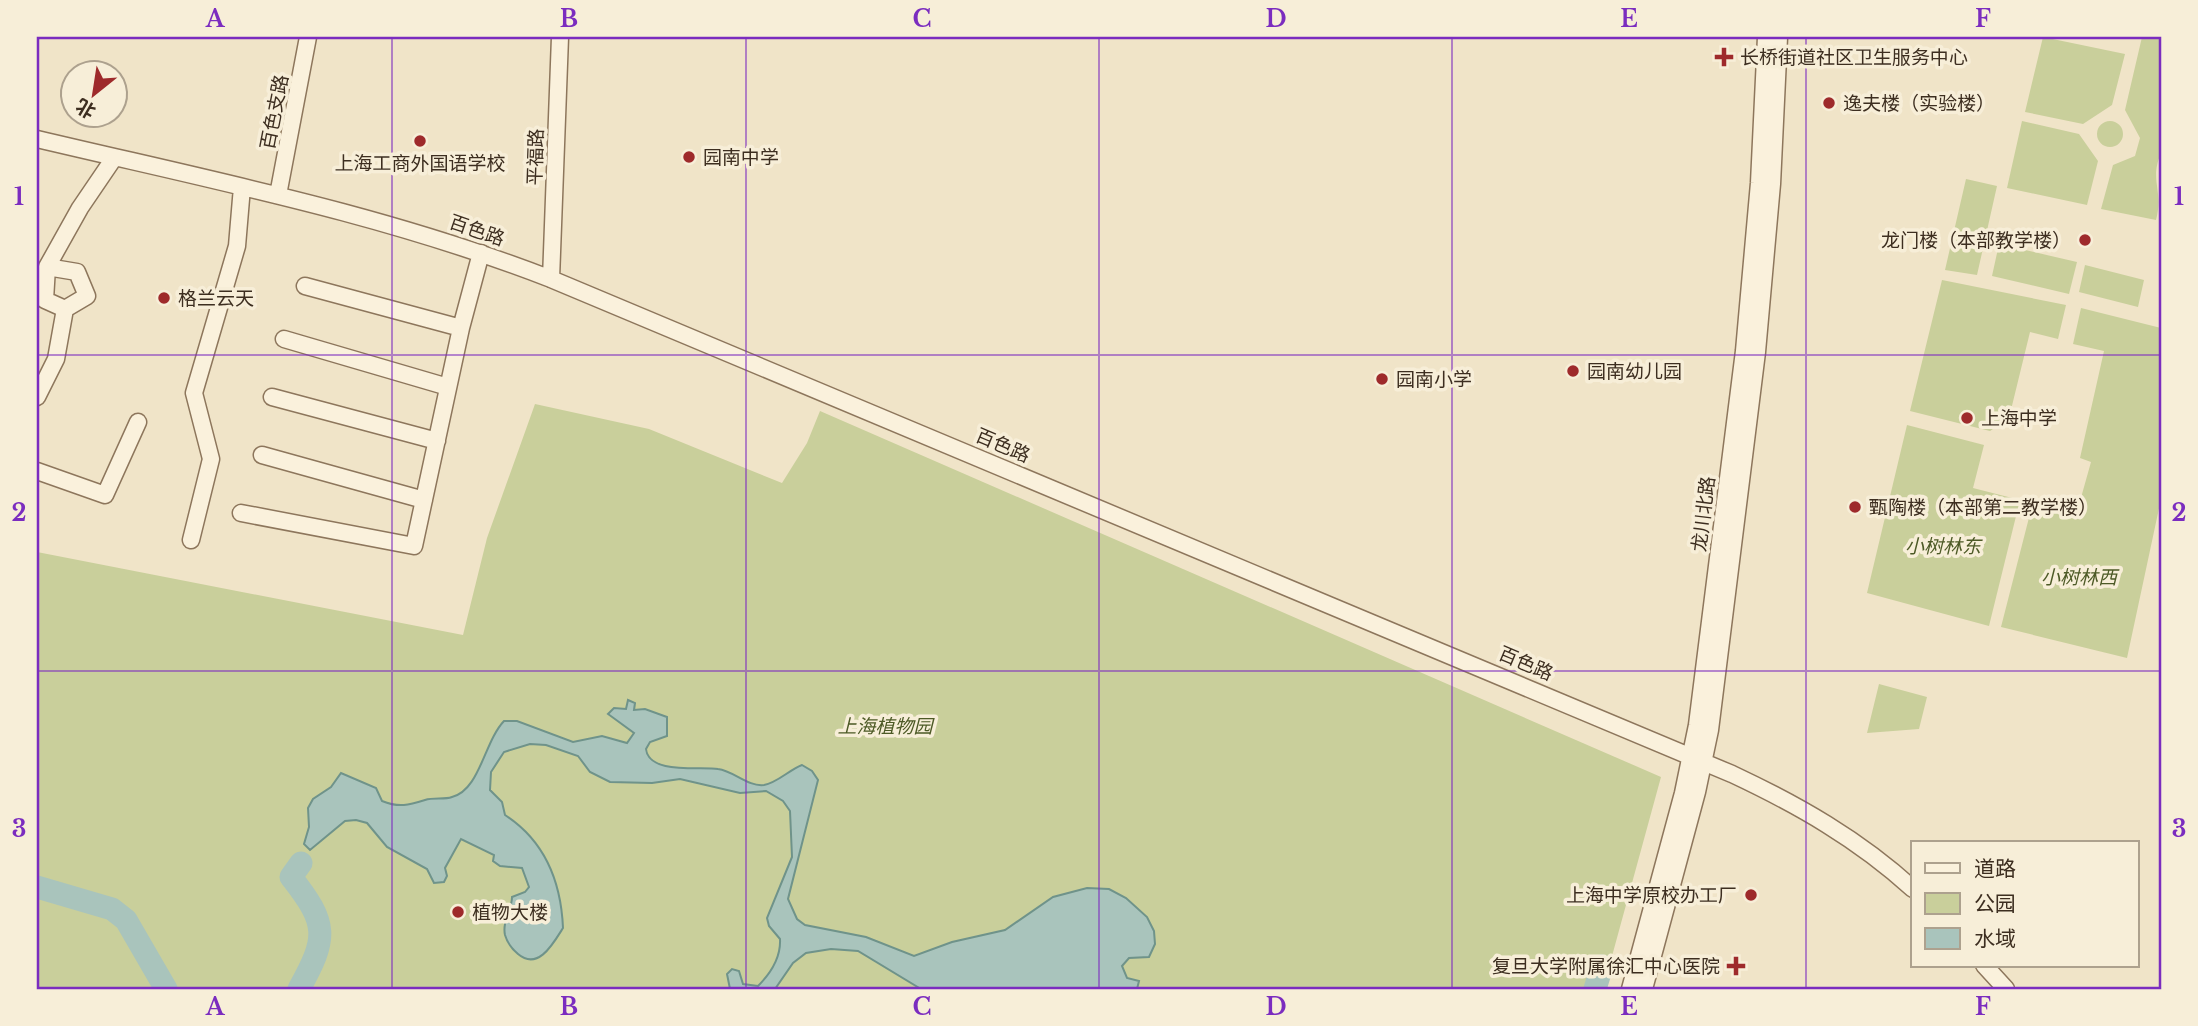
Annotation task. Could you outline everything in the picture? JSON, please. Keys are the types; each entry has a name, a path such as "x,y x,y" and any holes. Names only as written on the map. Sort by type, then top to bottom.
{"street":[{"name":"百色支路","path":"278,195 308,37"},
{"name":"平福路","path":"551,279 560,37"},
{"name":"龙川北路","path":"1630,989 1698,759 1744,351 1759,183 1766,37"},
{"name":"龙川北路","path":"1644,989 1698,759 1757,352 1772,184 1779,37"},
{"name":"百色路","path":"37,139 359,215 481,253 551,279 1763,788 1836,828 1911,887"},
{"path":"65,309 45,300 47,267 80,208 114,158"},
{"path":"191,540 211,458 194,393 237,246 242,187"},
{"path":"241,513 414,546 461,328 481,253"},
{"path":"37,397 56,359 65,309 87,296 77,272 47,267"},
{"path":"306,286 461,328"},
{"path":"284,339 448,387"},
{"path":"272,397 437,441"},
{"path":"37,471 105,495 138,422"},
{"path":"262,454 424,500"},
{"path":"1986,967 2006,989"}],"green space":[{"path":"2043,37 2125,54 2112,105 2083,124 2025,112"},
{"path":"2142,37 2161,37 2161,153 2156,171 2156,220 2101,209 2113,165 2135,156 2140,138 2125,110"},
{"path":"2022,121 2079,134 2098,161 2087,205 2007,188"},
{"path":"2110,121 2119,125 2123,134 2119,143 2110,147 2101,143 2097,134 2101,125"},
{"path":"1966,179 1997,186 1977,275 1945,270"},
{"path":"1999,244 2077,262 2069,294 1992,276"},
{"path":"2085,265 2144,280 2138,307 2079,292"},
{"path":"1942,280 2066,305 2058,339 2030,332 2009,418 1990,431 1910,411"},
{"name":"小树林西","path":"2081,308 2161,328 2161,499 2127,658 2001,627 2033,502 2077,512 2091,462 2080,458 2104,351 2073,344"},
{"name":"上海植物园","path":"535,404 649,429 782,483 807,443 820,411 1661,777 1603,989 37,989 37,552 463,635 487,538"},
{"name":"小树林东","path":"1907,425 1984,445 1973,488 2020,500 1989,626 1867,593"},
{"path":"1879,684 1927,697 1919,729 1867,733"}],"water":[{"path":"628,700 635,703 634,710 645,709 667,717 667,736 650,742 646,749 649,757 656,763 677,768 718,769 758,785 774,782 802,765 812,771 818,780 788,899 797,919 805,925 866,937 914,956 952,942 1005,930 1053,897 1087,888 1109,889 1126,898 1147,917 1154,931 1155,944 1149,957 1129,958 1122,966 1127,978 1139,981 1137,989 921,989 858,951 831,949 806,953 793,963 775,989 730,989 727,974 732,969 739,971 743,984 758,986 771,970 779,952 780,939 769,926 767,918 792,857 790,811 783,801 766,791 740,793 680,779 652,783 610,782 590,772 578,756 546,745 530,744 504,752 491,772 490,790 502,802 505,815 531,837 540,850 559,894 563,928 550,948 538,957 525,958 518,954 505,935 512,897 525,892 529,887 522,868 500,866 493,861 494,855 461,839 445,868 447,876 444,882 434,883 427,869 387,847 367,823 356,820 345,821 310,850 304,844 309,827 308,808 313,799 331,787 341,773 376,788 382,801 394,804 449,798 461,793 469,785 504,721 517,721 573,742 602,736 627,743 634,733 608,714 614,708 626,709"}],"waterway":[{"path":"299,989 315,956 320,931 312,907 291,877 301,863"},
{"path":"37,887 112,909 126,920 166,989"},
{"path":"1595,989 1602,966"}],"place":[{"name":"长桥街道社区卫生服务中心","path":"1724,57"},
{"name":"逸夫楼（实验楼）","path":"1829,103"},
{"name":"上海工商外国语学校","path":"420,141"},
{"name":"园南中学","path":"689,157"},
{"name":"龙门楼（本部教学楼）","path":"2085,240"},
{"name":"格兰云天","path":"164,298"},
{"name":"园南幼儿园","path":"1573,371"},
{"name":"园南小学","path":"1382,379"},
{"name":"上海中学","path":"1967,418"},
{"name":"甄陶楼（本部第二教学楼）","path":"1855,507"},
{"name":"上海中学原校办工厂","path":"1751,895"},
{"name":"植物大楼","path":"458,912"},
{"name":"复旦大学附属徐汇中心医院","path":"1736,966"}]}
